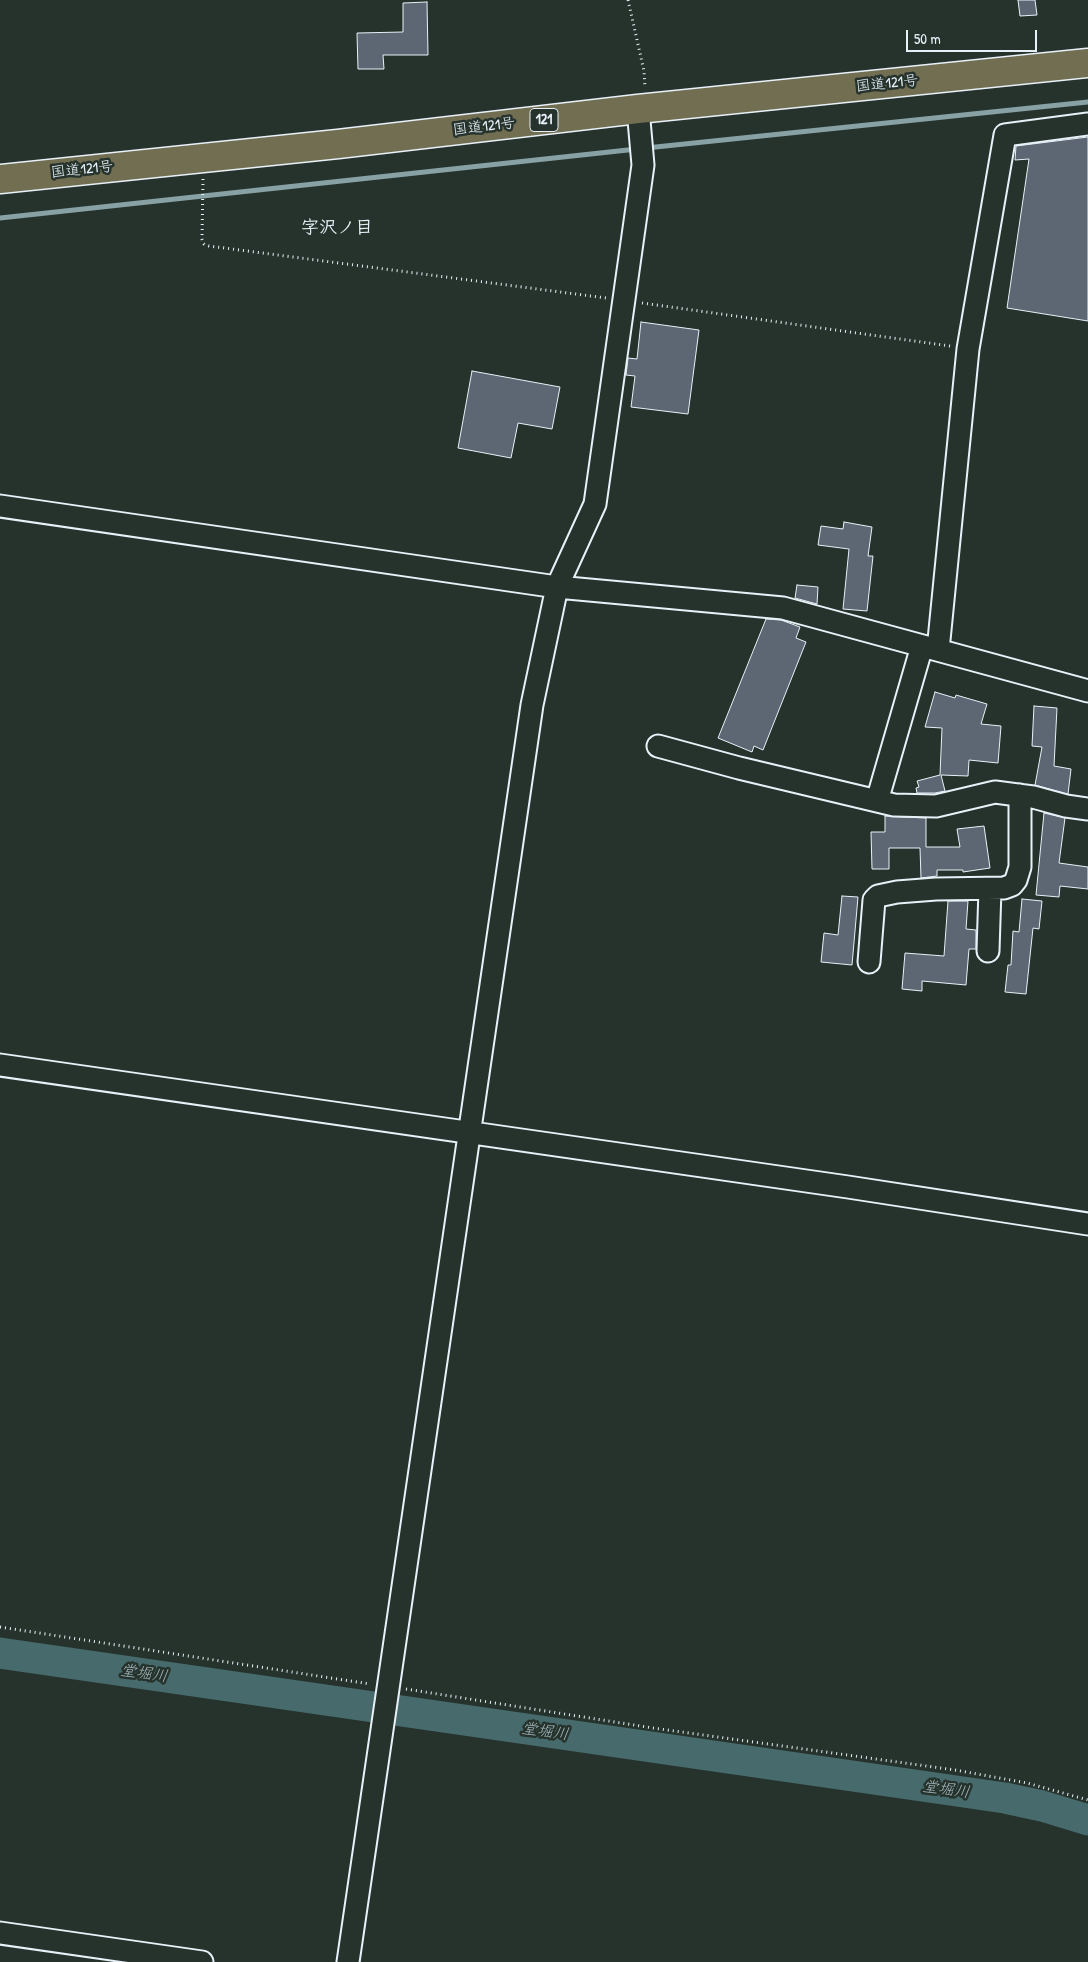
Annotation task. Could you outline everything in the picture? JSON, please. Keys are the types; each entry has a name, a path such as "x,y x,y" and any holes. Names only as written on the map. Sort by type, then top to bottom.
{"highway":[{"name":"国道121号","path":"0,179 338,144 642,109 1088,63"}],"street":[{"path":"348,1962 532,705 557,587 595,504 643,165 642,109"},
{"path":"876,801 930,648 968,349 1005,135 1088,124"},
{"path":"0,506 557,587 783,608 1088,691"},
{"path":"658,746 739,768 894,805 936,806 995,792 1020,795 1088,810"},
{"path":"868,962 874,900 878,896 897,892 936,889 990,889 1004,888 1012,885 1016,880 1020,867 1020,795"},
{"path":"988,951 990,889"},
{"path":"0,1066 470,1132 1088,1224"},
{"path":"0,1934 202,1962"}],"path":[{"path":"628,0 644,71 642,109"},
{"path":"202,157 204,191 202,239 204,244 208,246 625,301 968,349"},
{"path":"0,1628 653,1728 964,1771 1027,1783 1088,1800"}],"building":[{"path":"1018,0 1035,0 1037,15 1020,16"},
{"path":"427,2 428,55 383,55 384,69 358,69 357,33 403,32 403,3"},
{"path":"1088,137 1088,321 1007,308 1029,159 1015,160 1016,146"},
{"path":"641,322 699,330 688,414 631,407 635,376 626,375 628,358 637,359"},
{"path":"472,371 560,387 552,429 518,423 511,458 458,448"},
{"path":"844,522 872,527 868,556 873,556 867,611 843,609 849,549 818,545 821,526 843,529"},
{"path":"797,585 818,587 817,604 795,598"},
{"path":"766,619 781,620 800,627 796,638 806,642 763,750 754,746 752,752 718,738"},
{"path":"935,692 955,698 956,695 987,704 981,724 1001,726 998,763 969,760 968,776 941,775 945,791 917,793 916,788 919,787 917,781 940,775 942,728 925,727"},
{"path":"1034,706 1057,708 1054,766 1071,769 1068,794 1035,785 1042,747 1032,746"},
{"path":"1044,813 1065,818 1059,863 1088,867 1088,889 1060,886 1059,897 1036,895"},
{"path":"885,816 926,818 926,847 960,847 957,829 984,826 990,868 963,872 963,870 937,870 937,876 921,878 920,848 889,848 889,869 872,869 871,832 885,832"},
{"path":"842,896 858,897 852,965 821,962 824,933 838,935"},
{"path":"1022,899 1042,901 1039,929 1033,928 1026,994 1005,992 1008,965 1011,965 1013,931 1019,932"},
{"path":"948,901 968,901 966,929 976,930 976,949 969,949 966,985 922,981 922,991 902,989 905,953 944,956"}],"waterway":[{"path":"646,148 1088,102"},
{"path":"0,218 637,149"},
{"name":"堂堀川","path":"0,1653 1005,1798 1042,1806 1088,1820"}],"district":[{"name":"字沢ノ目","path":"337,228"}]}
